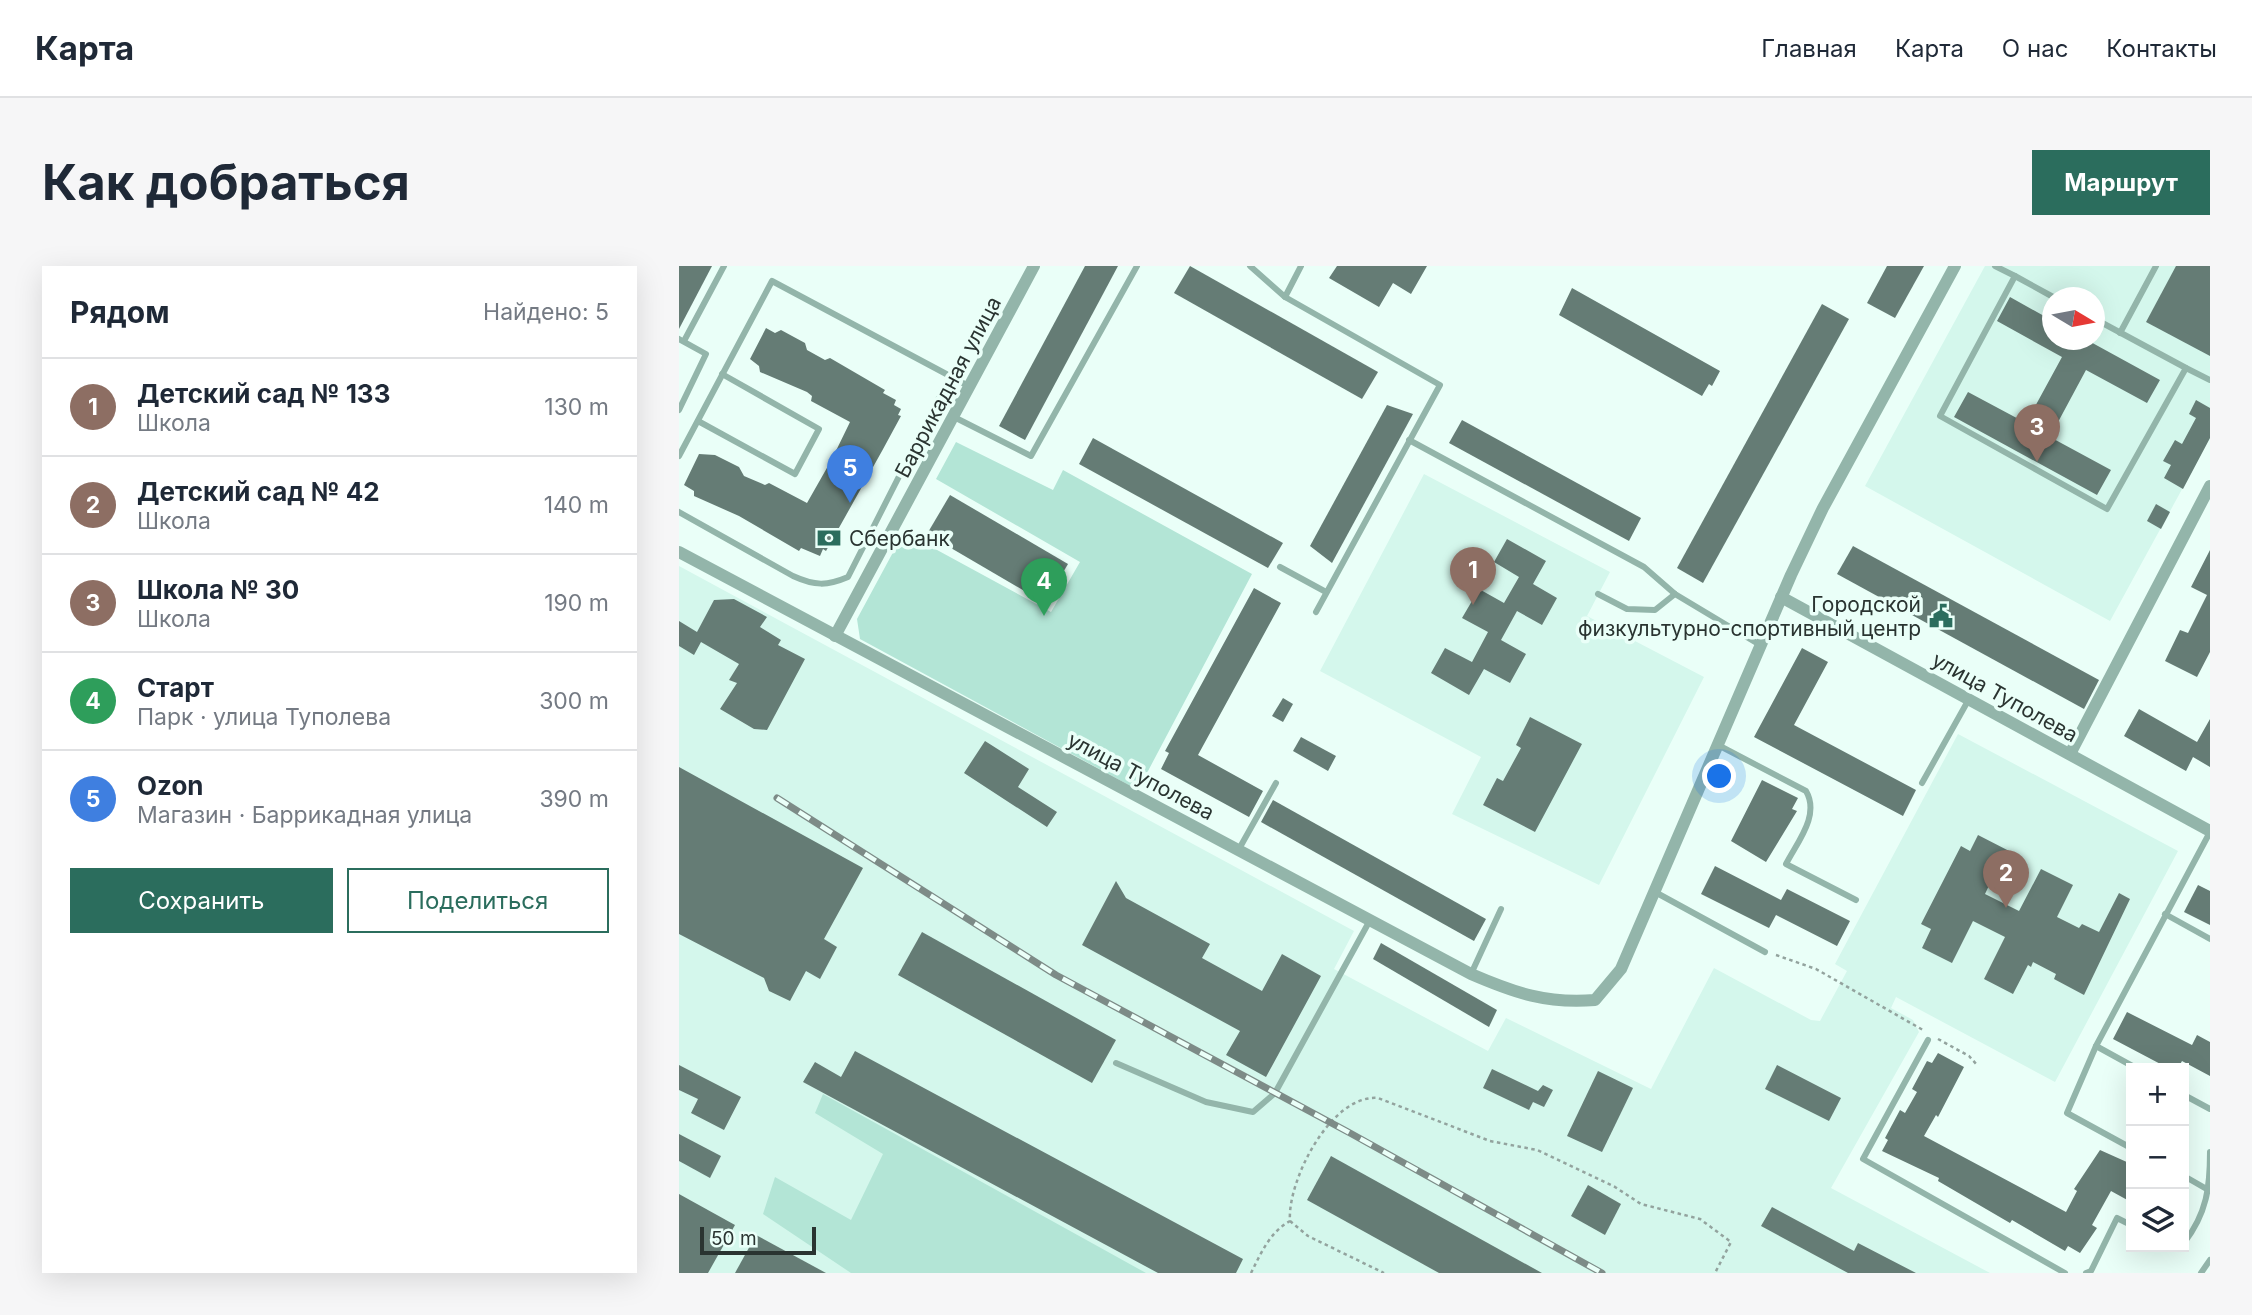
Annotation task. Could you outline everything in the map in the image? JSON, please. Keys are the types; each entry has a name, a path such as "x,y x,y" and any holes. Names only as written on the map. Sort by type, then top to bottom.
{"street":[{"name":"Баррикадная улица","path":"835,636 1034,266"},
{"path":"1655,892 1716,744 1823,508 1955,266"},
{"path":"2070,754 2210,486"},
{"name":"улица Туполева","path":"679,552 1239,849 1369,922 1471,974 1515,993 1563,1003 1595,1000 1621,969 1655,892"},
{"name":"улица Туполева","path":"1781,597 2210,831"}],"lane":[{"path":"679,410 706,354 682,340 724,266"},
{"path":"954,417 1031,456 1137,266"},
{"path":"1250,266 1285,296 1440,385 1316,612"},
{"path":"1285,296 1301,266"},
{"path":"1995,266 2042,291"},
{"path":"2120,333 2156,266"},
{"path":"2015,276 1940,416 2107,509 2186,368"},
{"path":"679,456 772,281 970,387"},
{"path":"2105,325 2210,380"},
{"path":"698,421 795,474 819,429 722,374"},
{"path":"679,512 812,585 830,585 848,577 950,376"},
{"path":"1409,440 1644,567 1675,594 1760,645"},
{"path":"1280,567 1326,592"},
{"path":"1598,594 1627,609 1655,610 1675,594"},
{"path":"1922,783 1969,699"},
{"path":"1716,744 1806,791 1812,802 1812,813 1786,863 1856,900"},
{"path":"1239,849 1276,783"},
{"path":"2126,1145 2067,1113 2096,1046 2210,831"},
{"path":"1655,892 1765,952"},
{"path":"1471,974 1501,909"},
{"path":"2165,914 2210,939"},
{"path":"1117,1063 1206,1102 1253,1112 1275,1093 1369,922"},
{"path":"1928,1040 1863,1159 2065,1273"},
{"path":"2096,1046 2127,1063"},
{"path":"2189,1098 2210,1109"},
{"path":"2189,1236 2210,1191 2210,1152"},
{"path":"2189,1179 2210,1191"},
{"path":"2086,1273 2091,1271 2117,1218 2126,1222"},
{"path":"2201,1273 2210,1260"}],"path":[{"path":"1765,952 1816,969 1969,1056 1977,1066"},
{"path":"1290,1221 1292,1195 1301,1173 1331,1122 1353,1103 1368,1097 1378,1098 1490,1140 1538,1150 1615,1187 1641,1204 1700,1219 1731,1242 1715,1273"},
{"path":"1251,1273 1269,1241 1280,1227 1290,1221"},
{"path":"1290,1221 1308,1236 1384,1273"}],"shaded area":[{"path":"1985,266 2210,266 2210,438 2110,621 1865,486"},
{"path":"956,442 1053,490 1063,470 1252,574 1138,790 860,639 857,619 904,532 1051,612 1080,562 936,479"},
{"path":"1424,474 1610,572 1587,616 1704,677 1599,885 1452,814 1481,757 1320,671"},
{"path":"679,566 1354,931 1334,969 1488,1051 1506,1018 1651,1089 1714,968 1811,1020 1820,1021 1847,971 1835,964 1958,734 2178,851 2055,1082 1896,997 1891,1008 1913,1020 1919,1032 1831,1188 1990,1273 679,1273"},
{"path":"823,1094 1146,1273 851,1273 763,1214 775,1177 851,1220 883,1154 815,1113"}],"building":[{"path":"679,266 712,266 679,329"},
{"path":"1085,266 1118,266 1025,440 999,426"},
{"path":"1190,266 1378,372 1362,399 1174,293"},
{"path":"1337,266 1427,266 1411,294 1393,283 1379,307 1329,278"},
{"path":"1887,266 1924,266 1895,318 1867,303"},
{"path":"2176,266 2210,266 2210,356 2146,322"},
{"path":"1572,288 1720,371 1712,386 1709,384 1702,396 1559,315"},
{"path":"2010,297 2042,315 2042,346 1997,321"},
{"path":"1822,304 1849,319 1703,583 1677,568"},
{"path":"766,328 775,333 781,330 805,343 807,350 825,360 830,358 885,390 883,393 896,400 894,405 901,409 898,415 901,416 882,451 826,551 823,549 820,556 801,548 799,551 739,516 694,496 694,491 684,485 699,454 715,455 739,467 744,476 765,485 769,483 807,503 832,459 850,422 811,401 812,396 807,392 760,372 759,366 750,359"},
{"path":"2049,350 2105,350 2160,380 2147,403 2086,370 2050,437 2111,470 2097,495 1954,417 1968,392 2026,423 2062,357"},
{"path":"2196,400 2210,408 2210,438 2183,489 2164,478 2171,465 2163,461 2175,440 2182,444 2196,418 2189,414"},
{"path":"1387,405 1413,414 1332,563 1310,546"},
{"path":"1462,420 1641,518 1629,541 1449,443"},
{"path":"1093,438 1283,543 1268,568 1079,464"},
{"path":"950,495 1068,564 1045,603 927,534"},
{"path":"2156,504 2170,512 2161,529 2147,521"},
{"path":"1507,539 1546,561 1533,584 1557,598 1542,625 1517,611 1501,640 1526,654 1510,683 1484,669 1469,695 1431,673 1445,648 1472,662 1488,632 1462,618 1479,589 1504,603 1519,577 1494,562"},
{"path":"1853,546 2099,680 2084,709 1837,574"},
{"path":"2210,550 2210,652 2197,677 2165,661 2180,630 2188,633 2207,595 2191,587"},
{"path":"1254,588 1281,603 1198,755 1263,791 1249,817 1161,769 1169,753 1165,751"},
{"path":"734,599 767,617 760,627 781,640 778,645 805,659 767,730 754,729 720,709 737,683 729,680 739,664 701,642 694,655 679,646 679,621 697,632 714,600"},
{"path":"1802,648 1828,662 1794,725 1916,790 1903,816 1754,737"},
{"path":"1283,698 1293,704 1283,722 1272,716"},
{"path":"2139,709 2197,742 2210,719 2210,767 2193,757 2186,771 2124,736"},
{"path":"1530,717 1582,744 1535,832 1483,805 1497,778 1503,781 1521,748 1516,745"},
{"path":"1301,737 1336,756 1328,771 1293,751"},
{"path":"985,741 1029,769 1018,787 1057,812 1047,827 964,773"},
{"path":"679,767 863,868 824,939 837,947 820,979 806,971 790,1001 769,991 764,978 679,934"},
{"path":"1762,780 1798,798 1792,809 1797,811 1766,862 1731,841"},
{"path":"1273,800 1486,919 1474,941 1261,822"},
{"path":"1978,835 2015,854 2009,867 2000,862 1985,894 2019,911 2041,869 2073,885 2057,917 2079,928 2082,924 2099,932 2119,893 2130,899 2084,995 2054,979 2056,974 2033,962 2031,967 2028,965 2013,994 1984,979 2005,937 1973,921 1952,963 1922,948 1931,929 1921,924 1961,846 1970,851"},
{"path":"1715,866 1781,900 1787,889 1850,921 1837,946 1776,915 1769,928 1701,894"},
{"path":"1116,881 1126,898 1210,944 1202,958 1262,991 1282,954 1321,976 1266,1077 1226,1055 1240,1031 1082,945"},
{"path":"2198,885 2210,891 2210,925 2184,912"},
{"path":"922,932 1116,1040 1092,1083 898,975"},
{"path":"1381,943 1497,1010 1489,1027 1373,959"},
{"path":"2127,1012 2192,1045 2197,1035 2210,1042 2210,1076 2182,1061 2159,1063 2113,1039"},
{"path":"855,1051 1243,1259 1236,1273 1158,1273 803,1082 815,1062 841,1077"},
{"path":"1938,1053 1964,1067 1938,1117 1936,1115 1924,1136 2066,1212 2077,1191 2074,1189 2100,1150 2126,1162 2126,1199 2111,1191 2092,1225 2097,1228 2080,1253 2068,1246 2065,1251 2012,1220 2010,1223 1938,1181 1939,1178 1882,1151 1888,1140 1885,1138 1900,1110 1905,1113 1917,1092 1912,1089 1927,1061 1932,1063"},
{"path":"679,1065 741,1097 724,1130 691,1113 698,1099 679,1090"},
{"path":"1777,1065 1841,1098 1829,1121 1765,1089"},
{"path":"1492,1069 1538,1091 1543,1085 1553,1090 1544,1107 1533,1102 1529,1110 1483,1088"},
{"path":"1598,1071 1633,1088 1602,1152 1567,1136"},
{"path":"679,1134 721,1156 710,1178 679,1161"},
{"path":"1331,1156 1542,1273 1439,1273 1307,1200"},
{"path":"1588,1185 1621,1204 1605,1235 1571,1216"},
{"path":"679,1194 735,1225 708,1273 679,1273"},
{"path":"1772,1207 1854,1251 1858,1243 1916,1273 1848,1273 1761,1226"},
{"path":"756,1235 826,1273 735,1273"}],"railway":[{"path":"777,798 1056,975 1350,1133 1602,1273"}],"place":[{"name":"Школа № 30","path":"2037,462"},
{"name":"Ozon","path":"850,503"},
{"name":"Сбербанк","path":"829,538"},
{"name":"Детский сад № 133","path":"1473,605"},
{"name":"Старт","path":"1044,616"},
{"name":"Городской физкультурно-спортивный центр","path":"1941,616"},
{"name":"Детский сад № 42","path":"2006,908"}]}
